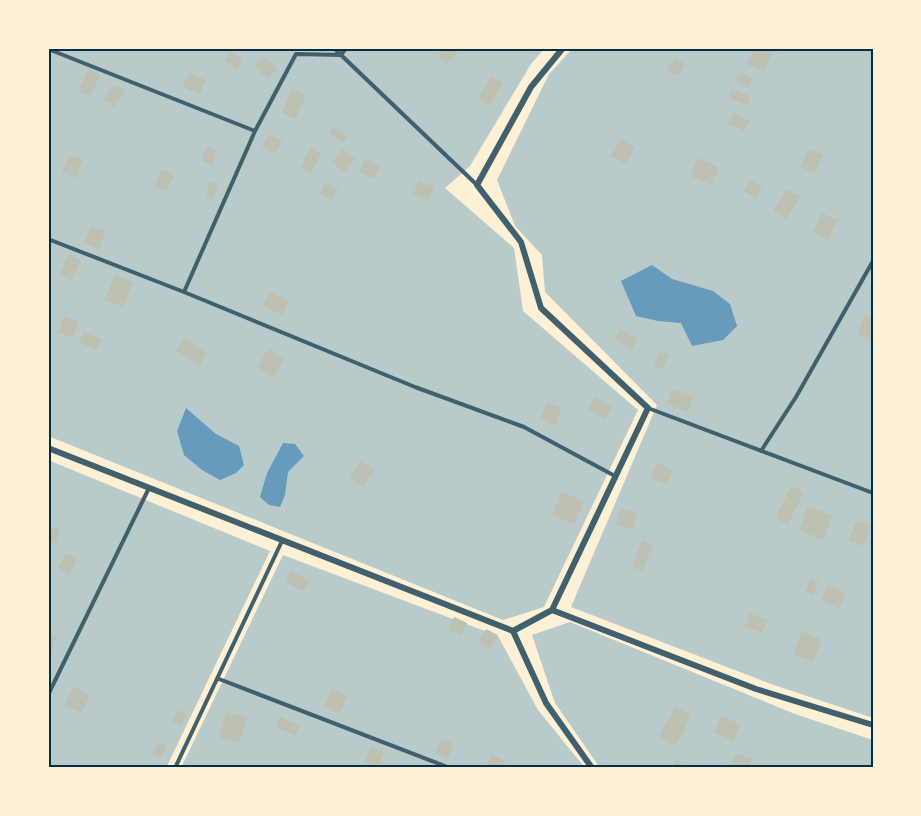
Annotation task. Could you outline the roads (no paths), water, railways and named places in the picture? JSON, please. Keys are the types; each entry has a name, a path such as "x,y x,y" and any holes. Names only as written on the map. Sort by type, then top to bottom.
{"street":[{"path":"513,631 552,610 648,408 541,308 521,242 477,185 531,87 563,48"},
{"path":"48,447 513,631 546,703 592,768"},
{"path":"552,610 756,689 873,725"}],"lane":[{"path":"334,48 477,185"},
{"path":"341,55 346,48"},
{"path":"48,49 255,131"},
{"path":"184,292 255,131 296,54 341,55"},
{"path":"48,239 416,387 524,427 615,477"},
{"path":"761,451 796,397 873,261"},
{"path":"648,408 873,493"},
{"path":"48,695 150,486"},
{"path":"175,768 219,679 283,539"},
{"path":"219,679 450,768"}],"water":[{"path":"652,265 672,279 713,291 730,304 737,326 723,340 692,346 681,323 636,316 621,281"},
{"path":"186,408 216,434 239,446 244,465 236,473 220,480 202,470 184,455 177,431"},
{"path":"283,443 295,444 304,456 288,472 285,495 280,507 269,505 260,497 267,473"}]}
